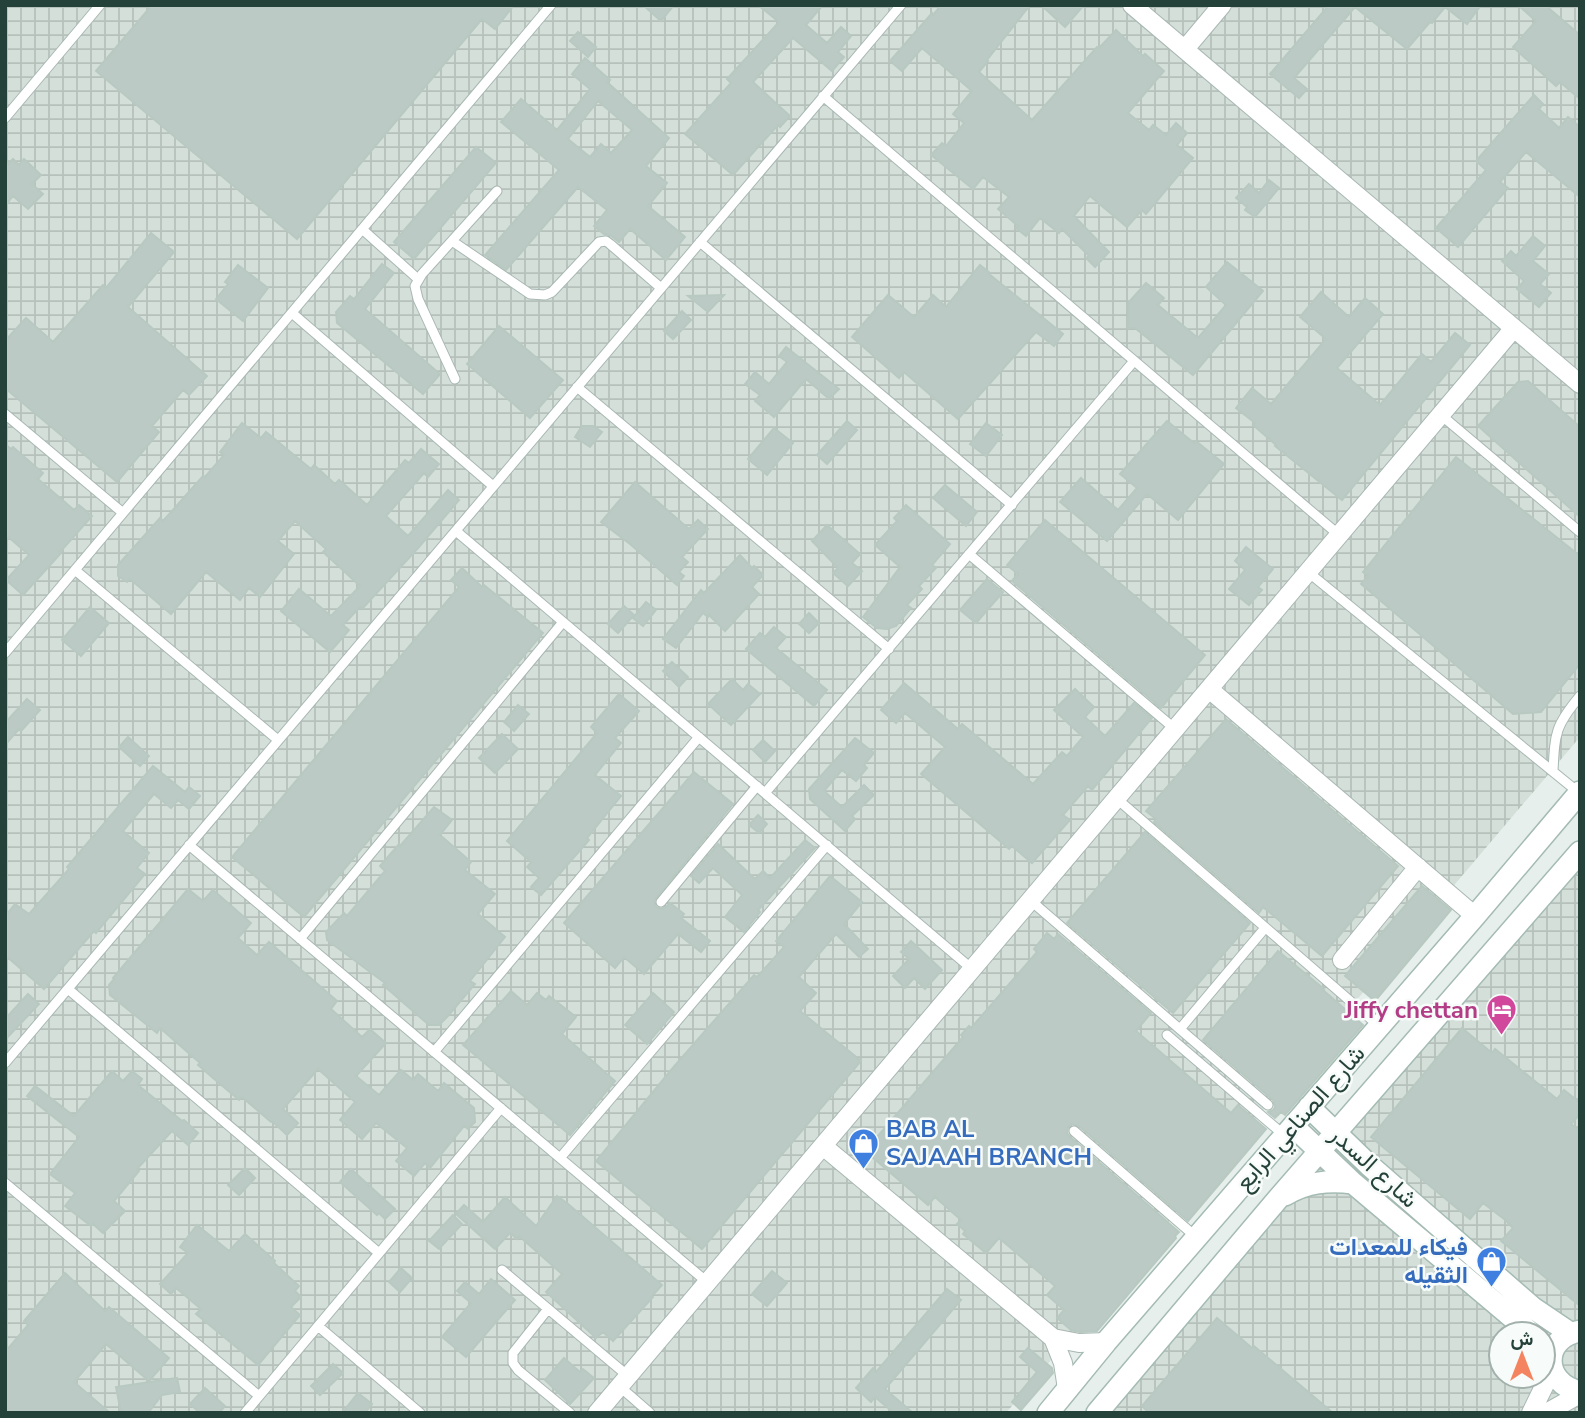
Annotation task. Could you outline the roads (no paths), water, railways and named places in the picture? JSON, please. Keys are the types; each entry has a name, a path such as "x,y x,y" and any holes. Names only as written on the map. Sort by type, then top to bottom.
{"main road":[{"name":"شارع الصناعي الرابع","path":"1048,1413 1579,792"},
{"name":"شارع الصناعي الرابع","path":"1097,1413 1277,1200 1580,852"},
{"name":"شارع السدر","path":"1309,1107 1379,1174 1533,1308 1575,1332"},
{"name":"شارع السدر","path":"1289,1130 1320,1151 1353,1183 1515,1320"},
{"path":"1277,1200 1295,1189 1314,1183 1353,1183"},
{"path":"1557,1343 1575,1332"},
{"path":"1557,1378 1569,1390 1580,1393"}],"street":[{"path":"1132,5 1580,384"},
{"path":"1185,50 1222,5"},
{"path":"597,1413 1514,328"},
{"path":"1209,688 1475,916"},
{"path":"1342,960 1418,867"},
{"path":"823,1146 1053,1338 1063,1363 1068,1389"},
{"path":"1053,1338 1079,1343 1106,1342"},
{"path":"1531,1413 1539,1390"},
{"path":"1546,1413 1580,1393"}],"lane":[{"path":"5,118 100,5"},
{"path":"5,653 551,5"},
{"path":"5,1063 901,5"},
{"path":"823,96 1339,535"},
{"path":"455,379 418,299 415,286 418,279 497,191"},
{"path":"362,229 418,279"},
{"path":"452,241 530,295 552,292 602,241 610,244 662,288"},
{"path":"700,242 1012,505"},
{"path":"292,313 494,486"},
{"path":"661,902 889,649 1134,361"},
{"path":"577,387 889,649"},
{"path":"5,414 123,513"},
{"path":"1441,415 1580,532"},
{"path":"456,531 972,969"},
{"path":"969,554 1175,729"},
{"path":"75,570 278,740"},
{"path":"1308,572 1579,792"},
{"path":"300,939 563,622"},
{"path":"1553,771 1556,733 1564,715 1580,696"},
{"path":"434,1052 699,737"},
{"path":"1116,798 1379,1026"},
{"path":"190,845 707,1282"},
{"path":"560,1158 827,845"},
{"path":"1030,900 1268,1105"},
{"path":"1180,1029 1265,928"},
{"path":"68,989 379,1253"},
{"path":"1167,1035 1289,1130"},
{"path":"245,1413 501,1108"},
{"path":"1074,1131 1196,1237"},
{"path":"5,1183 259,1396"},
{"path":"502,1270 548,1309 624,1381 650,1413"},
{"path":"548,1309 513,1353 513,1363 570,1413"},
{"path":"318,1326 420,1413"}],"place":[{"name":"Jiffy chettan","path":"1501,1037"},
{"name":"BAB AL SAJAAH BRANCH","path":"863,1170"},
{"name":"فيكاء للمعدات الثقيله","path":"1491,1288"}]}
